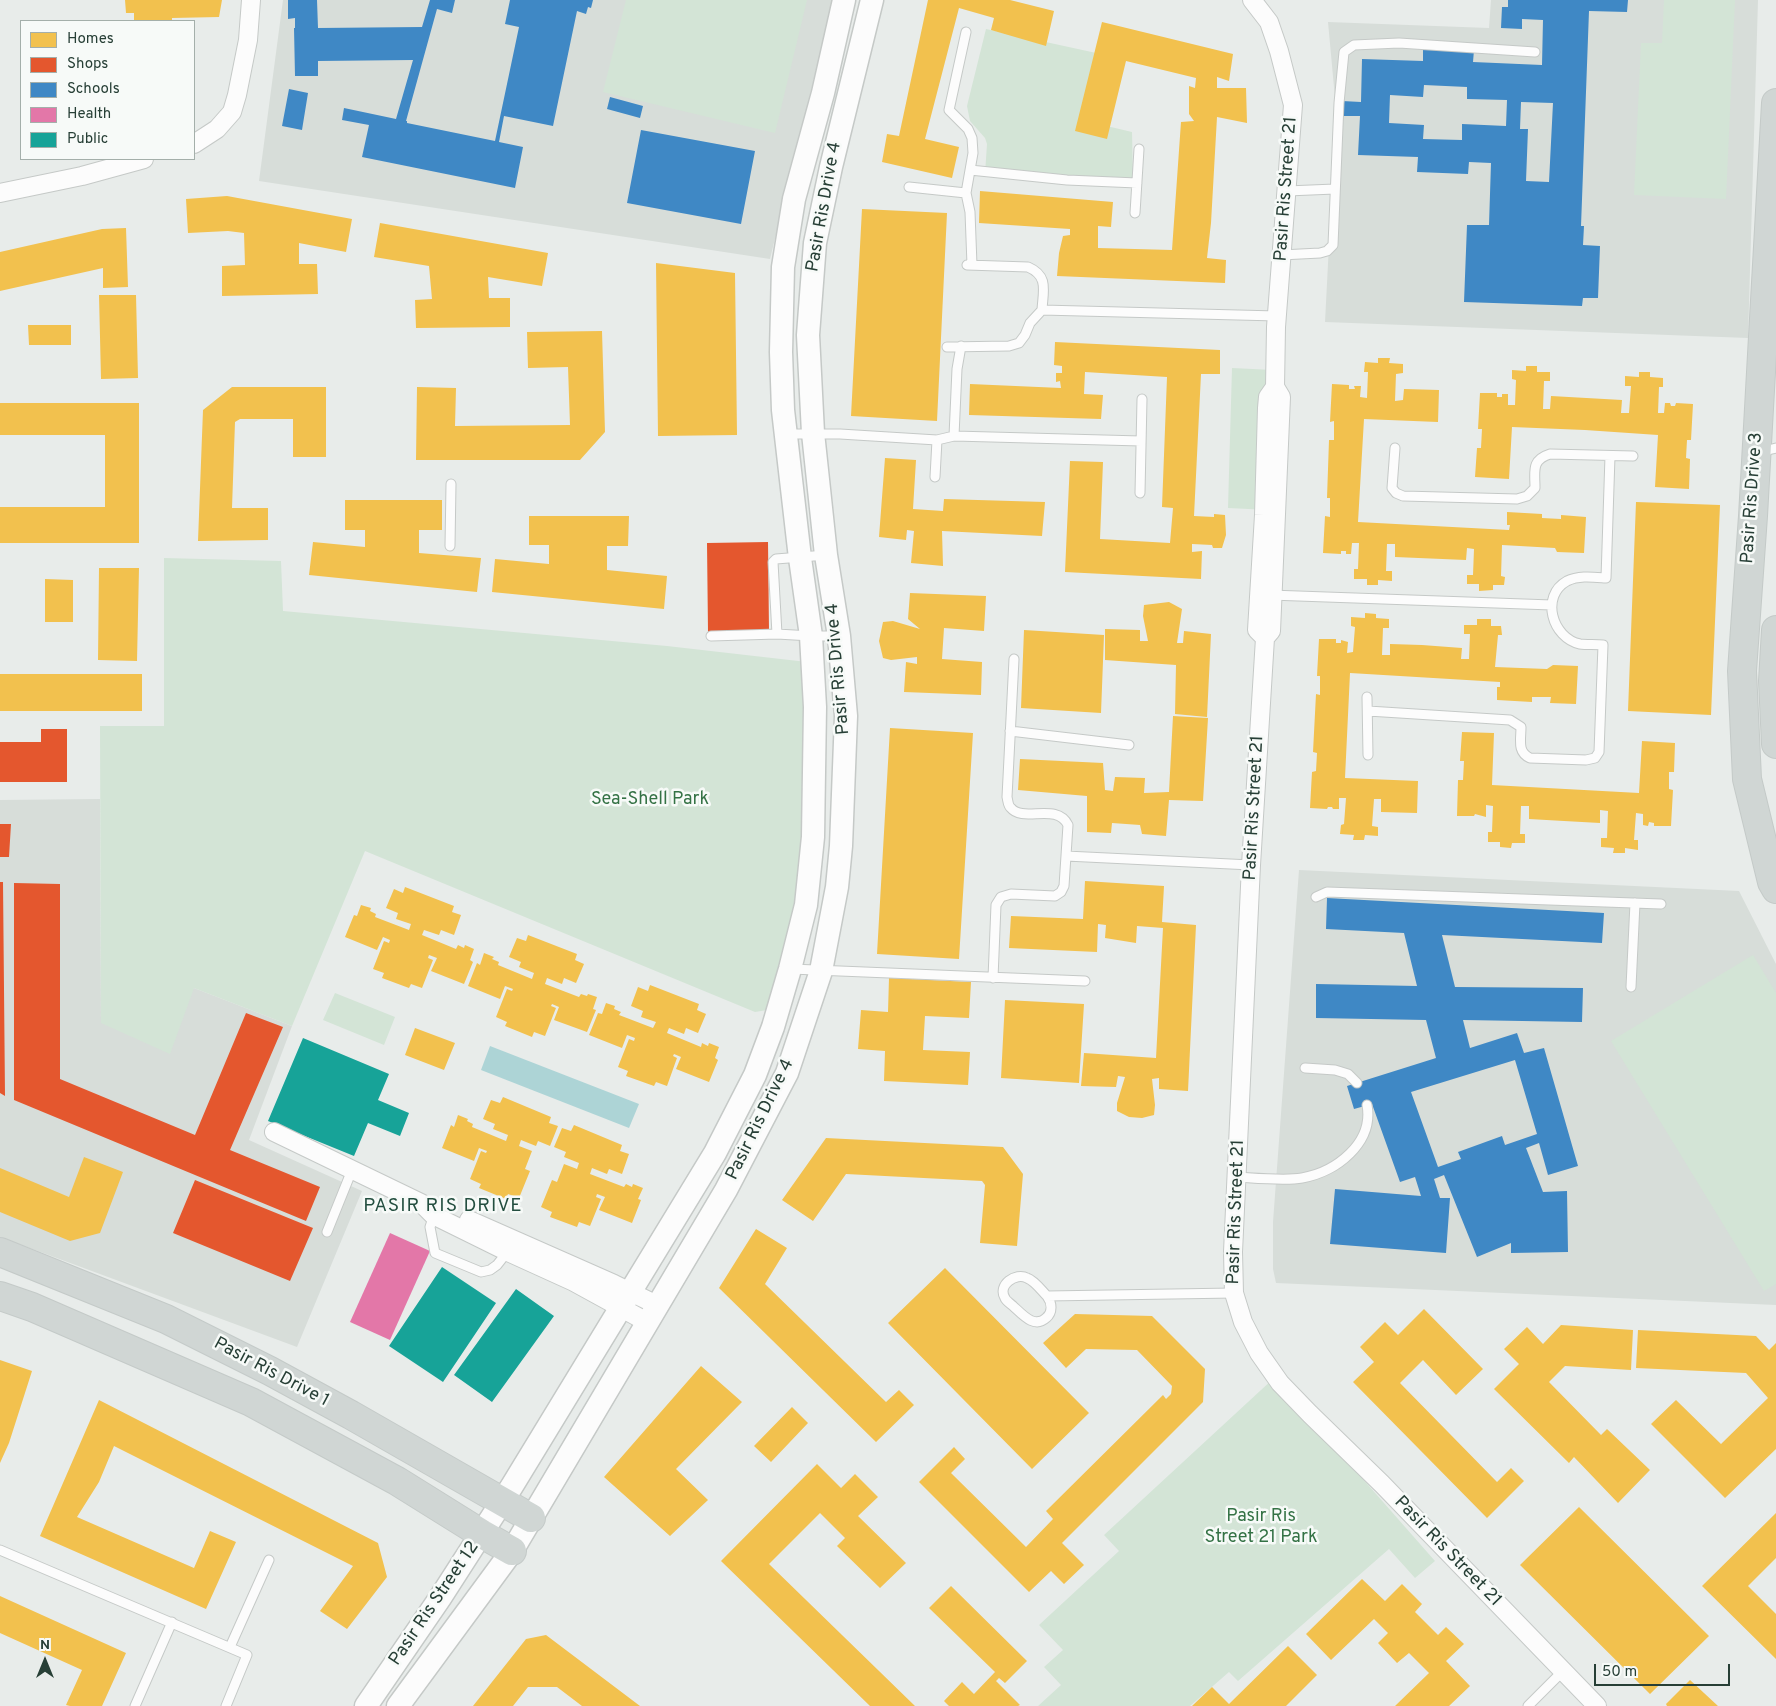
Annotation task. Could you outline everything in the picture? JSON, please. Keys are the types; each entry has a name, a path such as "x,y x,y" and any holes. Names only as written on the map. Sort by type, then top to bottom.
{"main road":[{"name":"Pasir Ris Drive 3","path":"1776,103 1766,457 1742,671 1746,769 1751,798 1772,882 1776,889"},
{"path":"1776,630 1773,681 1776,744"},
{"name":"Pasir Ris Drive 1","path":"0,1252 166,1318 270,1371 531,1518"},
{"name":"Pasir Ris Drive 1","path":"0,1296 32,1307 251,1402 397,1481 512,1551"}],"street":[{"path":"195,143 217,129 232,112 248,40 251,0"},
{"name":"Pasir Ris Drive 4","path":"502,1502 714,1153 755,1075 773,1027 806,905 813,838 815,707 811,636 786,434 781,352 784,267 794,199 823,93 844,0"},
{"name":"Pasir Ris Drive 4","path":"531,1518 726,1190 787,1073 821,971 837,887 842,846 846,716 839,636 826,555 813,433 808,335 815,243 830,168 872,0"},
{"name":"Pasir Ris Street 21","path":"1252,0 1269,22 1280,51 1293,105 1277,316 1275,387 1268,397 1267,408 1264,515 1266,595 1271,631 1265,638 1251,865 1233,1252 1234,1293 1243,1322 1259,1353 1280,1383 1382,1484 1597,1706"},
{"path":"0,193 82,176 140,160"},
{"path":"274,1132 511,1246 571,1280 626,1299 652,1314"},
{"name":"Pasir Ris Street 12","path":"366,1706 502,1502"},
{"name":"Pasir Ris Street 12","path":"398,1706 512,1551 531,1518"}],"lane":[{"path":"948,347 1009,346 1019,342 1025,335 1030,323 1042,310 1043,281 1040,274 1035,270 1028,267 969,265 970,212 966,193 973,153 972,138 968,129 949,110 966,32"},
{"path":"1281,255 1320,253 1328,251 1333,245 1344,52 1354,45 1399,44 1535,52"},
{"path":"1135,213 1138,149"},
{"path":"970,170 1066,180 1137,183"},
{"path":"909,187 966,193"},
{"path":"1287,191 1335,189"},
{"path":"1042,310 1277,316"},
{"path":"954,436 957,369 961,346"},
{"path":"1140,493 1142,399"},
{"path":"786,434 813,433 936,440 954,436 1141,441"},
{"path":"935,477 936,440"},
{"path":"1395,448 1392,488 1396,493 1403,496 1517,499 1527,496 1535,488 1536,464 1540,457 1550,454 1633,456"},
{"path":"1368,711 1510,720 1521,727 1520,749 1523,755 1530,758 1586,760 1595,758 1599,752 1603,645 1580,644 1565,636 1557,629 1553,619 1552,605 1554,595 1559,587 1568,581 1588,577 1606,578 1610,456"},
{"path":"450,546 451,484"},
{"path":"777,634 773,562 776,559 826,555"},
{"path":"1266,595 1552,605"},
{"path":"711,636 777,634 839,636"},
{"path":"993,978 996,905 1001,897 1011,894 1055,896 1061,892 1064,886 1066,856 1068,825 1065,818 1057,814 1016,813 1010,808 1007,797 1014,659"},
{"path":"1367,698 1368,755"},
{"path":"1010,731 1128,745"},
{"path":"1066,856 1251,865"},
{"path":"1316,897 1328,892 1661,904"},
{"path":"1631,988 1636,903"},
{"path":"790,969 1085,981"},
{"path":"1305,1068 1335,1070 1348,1074 1357,1082"},
{"path":"1237,1177 1301,1178 1331,1167 1348,1156 1360,1143 1366,1127 1367,1106"},
{"path":"327,1232 352,1170"},
{"path":"430,1208 430,1227 435,1253 481,1272 490,1270 497,1265 511,1246"},
{"path":"1047,1296 1051,1308 1050,1313 1044,1319 1037,1322 1026,1318 1005,1298 1003,1293 1008,1280 1018,1276 1029,1278 1047,1296 1234,1293"},
{"path":"0,1550 247,1655 226,1706"},
{"path":"230,1648 269,1560"},
{"path":"135,1706 172,1622"},
{"path":"1528,1706 1562,1672"}],"shaded area":[{"path":"283,0 833,0 770,259 259,181"},
{"path":"1491,0 1758,0 1748,338 1325,322 1336,109 1328,22 1489,28"},
{"path":"100,799 101,1023 194,988 292,1026 249,1140 362,1191 297,1347 0,1237 0,800"},
{"path":"1299,870 1739,891 1776,964 1776,1305 1276,1283 1273,1269 1273,1222"}],"green space":[{"path":"626,0 807,0 775,133 603,92"},
{"path":"1664,0 1735,0 1726,199 1634,195 1641,43 1662,43"},
{"path":"986,29 1110,56 1094,123 1132,132 1133,179 985,174 987,144 985,138 970,121 967,106"},
{"path":"1232,368 1273,370 1269,510 1228,508"},
{"name":"Sea-Shell Park","path":"164,558 281,561 283,611 667,646 807,662 807,802 800,883 773,1009 755,1012 365,851 292,1026 194,988 170,1054 101,1023 100,726 164,726"},
{"path":"1753,955 1776,993 1776,1284 1764,1291 1611,1041"},
{"path":"335,993 395,1017 384,1045 323,1020"},
{"name":"Pasir Ris Street 21 Park","path":"1274,1378 1435,1561 1415,1578 1389,1549 1238,1681 1229,1672 1190,1706 1038,1706 1061,1685 1044,1667 1063,1650 1039,1625 1119,1551 1104,1535"}],"water":[{"path":"490,1046 639,1104 629,1128 481,1070"}],"building: Homes":[{"path":"125,0 222,0 219,17 134,20 134,13 126,13"},
{"path":"928,0 1010,0 1054,11 1046,46 991,30 994,18 959,8 925,139 959,147 952,178 882,162 887,134 899,136"},
{"path":"1102,22 1233,54 1229,81 1217,77 1217,88 1246,88 1247,123 1217,117 1211,223 1207,258 1226,260 1225,283 1057,276 1063,236 1070,235 1070,229 979,223 980,191 1113,202 1111,227 1098,226 1098,248 1172,250 1181,122 1194,121 1189,114 1189,86 1195,88 1196,78 1126,61 1107,139 1075,131"},
{"path":"227,196 352,219 346,252 299,243 299,264 317,264 318,294 222,296 222,266 245,265 244,233 228,231 188,233 186,199"},
{"path":"862,209 947,213 937,421 851,416"},
{"path":"380,223 548,253 542,286 488,277 489,298 510,298 510,327 416,328 415,300 432,299 429,266 374,257"},
{"path":"126,228 128,287 103,288 103,268 0,291 0,252 102,229"},
{"path":"656,263 735,273 737,435 658,436"},
{"path":"99,295 136,295 138,378 101,379"},
{"path":"28,325 71,325 71,345 29,345"},
{"path":"602,331 605,432 580,460 416,460 417,387 456,388 455,426 570,425 568,367 528,368 527,332"},
{"path":"1055,342 1220,350 1220,374 1201,374 1194,516 1214,517 1214,514 1225,515 1226,535 1222,548 1213,548 1212,545 1192,544 1192,552 1202,551 1201,579 1065,572 1070,461 1103,462 1100,539 1170,543 1173,508 1162,507 1167,377 1085,372 1084,394 1103,395 1101,419 969,415 970,384 1061,388 1060,381 1056,382 1056,373 1062,373 1062,366 1054,365"},
{"path":"1378,358 1390,358 1389,363 1403,364 1403,373 1396,374 1395,401 1403,400 1404,389 1439,390 1438,422 1364,419 1358,522 1509,530 1510,525 1507,525 1507,512 1542,514 1542,518 1561,519 1561,515 1586,517 1584,553 1557,552 1555,548 1502,545 1501,576 1505,577 1504,585 1493,585 1493,590 1479,591 1479,584 1467,584 1467,575 1473,575 1474,549 1467,548 1466,560 1395,557 1395,544 1387,544 1386,571 1392,571 1392,581 1378,580 1378,585 1367,585 1367,579 1354,579 1354,569 1358,569 1359,543 1352,543 1351,554 1346,554 1346,551 1341,551 1341,554 1323,553 1325,516 1330,517 1330,498 1327,498 1329,440 1334,440 1334,421 1330,422 1332,384 1349,385 1349,389 1355,389 1354,386 1361,386 1360,397 1367,398 1368,372 1364,372 1365,362 1378,363"},
{"path":"1526,366 1537,366 1537,372 1550,372 1550,381 1544,381 1543,409 1550,409 1551,396 1622,400 1621,413 1629,413 1631,386 1625,386 1625,376 1639,377 1639,372 1650,372 1650,377 1663,378 1663,387 1659,387 1658,413 1664,413 1665,403 1670,403 1671,406 1675,406 1676,403 1693,404 1691,440 1687,440 1686,458 1690,459 1689,489 1655,487 1658,435 1585,430 1512,427 1509,479 1475,477 1477,448 1481,448 1482,429 1478,429 1480,393 1497,393 1497,397 1502,397 1502,394 1508,394 1508,405 1515,405 1516,380 1512,379 1512,370 1526,371"},
{"path":"232,387 326,387 326,457 293,457 293,419 240,419 235,422 232,508 268,508 268,540 198,541 203,410"},
{"path":"0,403 139,403 139,543 0,543 0,507 105,507 105,435 0,435"},
{"path":"885,458 916,460 913,509 943,511 944,499 1045,502 1042,536 942,531 943,566 911,563 914,531 907,530 906,540 879,537"},
{"path":"345,500 442,500 442,530 419,530 419,553 481,558 477,592 309,575 313,542 365,547 365,530 345,530"},
{"path":"1636,502 1720,505 1711,715 1628,711"},
{"path":"529,516 629,516 628,546 607,546 607,570 667,576 664,609 492,592 495,559 549,564 549,545 529,545"},
{"path":"99,568 139,568 137,661 98,660"},
{"path":"45,579 73,580 73,622 45,622"},
{"path":"910,593 986,596 984,631 944,628 942,659 982,662 981,695 904,692 906,662 917,664 917,657 891,660 883,658 879,641 883,622 893,621 920,629 908,619"},
{"path":"1169,602 1182,609 1177,643 1183,643 1184,631 1211,634 1207,717 1175,714 1176,665 1105,660 1105,629 1140,630 1140,641 1148,641 1143,616 1144,605"},
{"path":"1365,613 1376,614 1376,618 1389,619 1389,628 1383,628 1382,655 1390,655 1390,644 1422,645 1462,648 1461,659 1469,659 1470,634 1464,634 1464,625 1477,625 1477,619 1491,619 1491,626 1501,626 1502,635 1498,635 1495,667 1547,669 1553,665 1578,666 1576,704 1550,703 1551,697 1532,697 1532,702 1497,700 1497,687 1500,687 1500,682 1350,673 1345,778 1418,781 1417,813 1381,812 1381,799 1374,799 1372,826 1378,827 1378,836 1365,835 1364,840 1353,840 1354,835 1340,834 1341,825 1344,824 1346,798 1339,798 1339,809 1333,809 1332,807 1327,809 1310,808 1312,772 1316,771 1317,753 1313,752 1316,694 1320,695 1320,676 1317,676 1319,639 1336,639 1336,643 1341,643 1341,640 1348,642 1347,653 1353,652 1355,627 1351,626 1351,617 1365,618"},
{"path":"1024,630 1104,635 1101,713 1021,708"},
{"path":"0,674 142,674 142,711 0,711"},
{"path":"1173,716 1208,718 1203,801 1169,800 1166,836 1142,834 1140,825 1112,823 1111,833 1087,832 1087,796 1018,790 1020,759 1103,763 1105,790 1113,791 1115,777 1145,778 1144,793 1169,792"},
{"path":"890,728 973,733 959,959 877,954"},
{"path":"1462,732 1494,733 1492,785 1639,793 1642,741 1675,743 1674,772 1669,772 1669,789 1673,790 1671,826 1654,826 1654,823 1649,822 1648,826 1643,825 1643,814 1636,813 1634,840 1638,840 1638,850 1625,848 1625,853 1613,853 1614,848 1601,847 1601,838 1607,838 1608,811 1600,810 1600,823 1529,819 1529,806 1521,806 1520,834 1525,834 1525,843 1512,843 1511,848 1500,847 1500,842 1488,842 1488,832 1492,832 1493,806 1486,805 1486,817 1475,814 1474,816 1457,816 1458,780 1463,780 1464,761 1460,761"},
{"path":"1085,881 1164,886 1162,922 1196,925 1188,1091 1159,1089 1159,1078 1152,1079 1155,1105 1154,1115 1142,1118 1129,1117 1117,1111 1117,1103 1125,1077 1118,1076 1116,1087 1081,1086 1084,1053 1156,1058 1163,928 1137,926 1136,943 1105,938 1106,925 1098,924 1097,952 1009,948 1011,916 1083,919"},
{"path":"405,887 454,906 452,912 461,915 454,935 441,930 439,935 424,930 422,935 456,949 458,945 464,948 465,945 474,949 470,960 473,962 464,984 431,971 437,958 429,955 428,958 433,960 422,988 411,984 409,988 382,978 384,973 373,969 384,941 389,943 390,940 383,937 377,950 345,937 354,915 357,916 361,905 371,908 370,911 376,914 375,917 409,930 411,924 396,919 398,913 386,908 394,889 403,893"},
{"path":"528,935 577,954 575,960 584,964 576,983 564,978 562,984 547,978 545,984 579,997 581,994 587,996 588,994 597,997 593,1009 596,1010 587,1032 554,1020 559,1007 552,1004 551,1006 556,1008 545,1036 534,1032 532,1037 505,1026 507,1022 496,1017 507,989 512,991 513,989 505,986 500,999 468,986 477,963 480,965 484,953 494,957 492,959 499,962 498,965 532,979 534,973 519,967 521,962 509,957 517,938 526,941"},
{"path":"889,978 971,982 969,1018 925,1016 923,1050 970,1052 968,1085 884,1081 885,1051 858,1049 861,1010 888,1012"},
{"path":"650,985 699,1004 697,1010 706,1014 698,1033 686,1028 684,1034 669,1028 667,1033 701,1047 702,1043 708,1046 709,1043 719,1047 715,1058 718,1060 709,1082 676,1069 681,1057 674,1054 673,1056 677,1058 667,1086 656,1082 654,1086 626,1076 628,1071 618,1067 629,1039 634,1041 635,1038 627,1035 622,1048 589,1035 598,1013 602,1014 606,1003 615,1006 614,1009 621,1012 619,1015 653,1028 656,1022 641,1017 643,1011 631,1006 638,987 648,991"},
{"path":"1005,1000 1084,1004 1079,1083 1001,1078"},
{"path":"415,1028 455,1043 444,1070 405,1055"},
{"path":"503,1097 551,1117 549,1123 558,1126 550,1146 538,1141 536,1146 521,1140 519,1146 532,1151 525,1169 530,1171 519,1198 508,1194 506,1199 479,1188 481,1184 470,1179 481,1151 486,1153 487,1151 479,1148 474,1161 442,1148 451,1125 454,1127 458,1115 468,1119 467,1121 473,1124 472,1127 506,1141 508,1135 493,1129 495,1124 483,1119 491,1100 500,1103"},
{"path":"574,1125 622,1145 620,1151 629,1154 622,1174 609,1169 607,1174 592,1168 590,1174 624,1187 626,1184 632,1187 633,1184 643,1188 638,1199 641,1200 632,1223 599,1210 605,1197 597,1194 596,1197 601,1199 590,1226 579,1222 577,1227 550,1217 552,1212 541,1207 552,1180 557,1182 564,1164 577,1169 579,1163 564,1157 566,1152 554,1147 562,1128 571,1131"},
{"path":"826,1138 1003,1147 1023,1174 1017,1246 980,1243 985,1185 982,1181 846,1174 813,1221 782,1200"},
{"path":"84,1157 123,1172 100,1233 70,1241 0,1212 0,1168 69,1197"},
{"path":"756,1229 787,1248 765,1284 886,1402 899,1390 914,1405 876,1442 719,1288"},
{"path":"945,1268 1089,1413 1032,1469 888,1323"},
{"path":"1424,1309 1483,1369 1456,1395 1423,1360 1400,1383 1497,1482 1511,1468 1524,1481 1487,1518 1353,1382 1374,1362 1360,1347 1385,1322 1398,1335"},
{"path":"1075,1314 1152,1316 1205,1369 1203,1402 1062,1543 1084,1565 1064,1584 1051,1571 1029,1592 919,1482 954,1447 965,1459 951,1473 1026,1547 1053,1519 1046,1511 1163,1395 1166,1399 1171,1394 1172,1386 1137,1350 1086,1349 1066,1368 1043,1343"},
{"path":"1561,1325 1633,1330 1631,1370 1565,1366 1549,1382 1601,1435 1607,1429 1650,1470 1618,1503 1574,1457 1569,1463 1494,1389 1519,1364 1504,1349 1527,1327 1543,1344"},
{"path":"1638,1330 1756,1336 1769,1350 1776,1343 1776,1449 1725,1498 1651,1424 1676,1400 1721,1444 1768,1398 1746,1373 1636,1368"},
{"path":"0,1360 32,1371 9,1443 0,1463"},
{"path":"701,1366 742,1402 676,1469 708,1500 670,1536 604,1477"},
{"path":"99,1400 378,1543 387,1577 347,1629 320,1611 353,1566 114,1446 99,1482 77,1517 194,1568 210,1531 236,1542 206,1609 40,1536"},
{"path":"792,1407 808,1423 771,1462 754,1446"},
{"path":"817,1464 841,1488 855,1474 878,1497 858,1516 906,1563 880,1588 837,1546 845,1538 820,1513 769,1564 915,1706 870,1706 721,1561"},
{"path":"1579,1507 1709,1636 1650,1694 1520,1565"},
{"path":"1776,1513 1776,1558 1748,1586 1776,1614 1776,1659 1702,1586"},
{"path":"1362,1579 1385,1601 1402,1584 1422,1604 1415,1612 1438,1635 1446,1627 1464,1644 1446,1661 1470,1686 1449,1706 1395,1706 1429,1673 1409,1653 1397,1663 1378,1643 1388,1633 1374,1619 1331,1660 1306,1634"},
{"path":"951,1586 1027,1661 1005,1683 999,1678 996,1681 1020,1705 949,1706 944,1701 962,1682 974,1694 995,1672 929,1608"},
{"path":"0,1596 126,1653 102,1706 66,1705 82,1670 0,1633"},
{"path":"546,1635 640,1706 582,1706 557,1687 528,1687 513,1706 473,1706 526,1639"},
{"path":"1288,1646 1317,1675 1286,1706 1192,1706 1212,1687 1229,1704"},
{"path":"1690,1680 1718,1706 1667,1706 1666,1704"}],"building: Shops":[{"path":"768,542 769,631 708,632 707,543"},
{"path":"41,729 67,729 67,782 0,782 0,742 41,742"},
{"path":"0,824 11,824 9,857 0,857"},
{"path":"0,882 3,882 5,1096 0,1093"},
{"path":"14,883 60,884 60,1079 195,1135 246,1013 283,1027 230,1150 320,1187 306,1221 14,1100"},
{"path":"195,1180 313,1228 290,1281 173,1233"}],"building: Schools":[{"path":"288,0 317,0 318,28 422,27 430,0 455,0 452,13 437,9 406,121 407,123 495,141 519,27 505,24 510,0 593,0 591,8 588,7 586,14 577,11 553,126 504,116 499,142 523,147 515,188 362,157 369,125 342,120 344,108 396,119 413,60 318,61 318,76 295,76 295,18 288,19"},
{"path":"1508,0 1628,0 1627,12 1589,11 1581,226 1584,226 1583,245 1600,246 1598,298 1583,298 1582,306 1464,302 1467,225 1489,225 1491,163 1469,162 1468,174 1417,172 1418,157 1358,155 1360,116 1342,116 1342,101 1361,102 1362,59 1423,61 1423,48 1474,50 1473,62 1542,65 1543,20 1522,19 1522,29 1501,28 1502,7 1508,7","holes":["1424,85 1467,87 1467,99 1507,100 1506,126 1462,124 1462,140 1423,139 1424,125 1389,123 1390,95 1423,97","1521,102 1553,103 1549,182 1526,181 1528,129 1520,129"]},
{"path":"289,89 308,93 302,130 282,126"},
{"path":"610,97 643,106 640,118 607,109"},
{"path":"641,130 755,151 741,224 627,203"},
{"path":"1327,898 1604,913 1602,943 1442,935 1455,987 1583,988 1582,1022 1463,1020 1470,1048 1517,1033 1524,1053 1544,1048 1578,1166 1548,1175 1539,1143 1526,1148 1543,1192 1567,1191 1568,1252 1511,1253 1511,1243 1477,1257 1444,1175 1434,1179 1440,1198 1450,1198 1446,1253 1330,1244 1335,1189 1421,1196 1415,1177 1400,1182 1372,1104 1354,1109 1347,1086 1436,1058 1426,1020 1316,1018 1316,984 1417,986 1404,933 1326,929","holes":["1515,1060 1537,1134 1505,1145 1502,1136 1458,1152 1461,1159 1438,1167 1411,1092"]}],"building: Health":[{"path":"390,1233 430,1251 390,1340 350,1322"}],"building: Public":[{"path":"303,1038 389,1074 378,1100 409,1113 400,1136 368,1123 354,1156 268,1121"},
{"path":"442,1267 496,1303 443,1382 389,1346"},
{"path":"516,1289 554,1316 492,1402 454,1375"}],"district":[{"name":"PASIR RIS DRIVE","path":"443,1207"}]}
